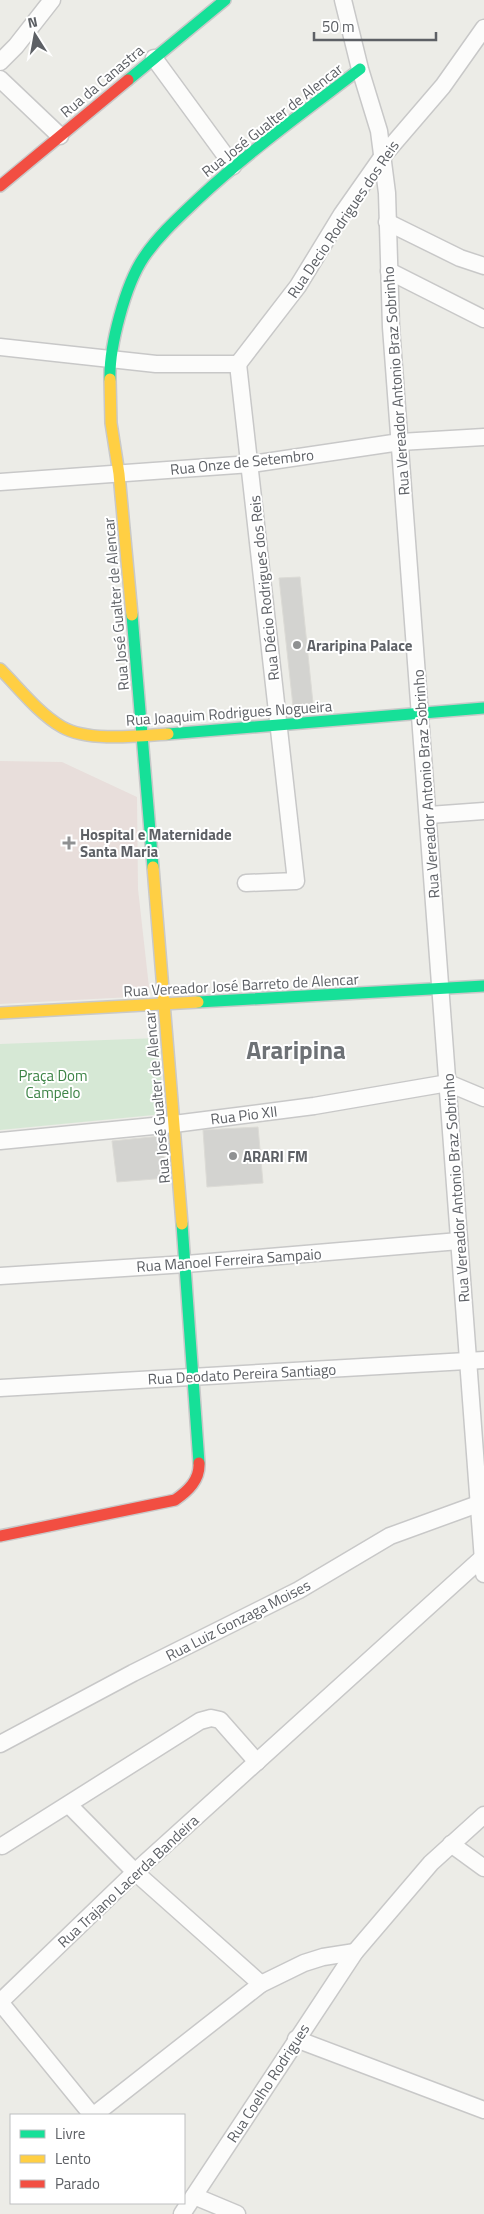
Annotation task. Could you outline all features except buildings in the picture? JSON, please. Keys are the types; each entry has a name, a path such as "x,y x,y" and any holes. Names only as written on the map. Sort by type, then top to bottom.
{"street":[{"path":"0,62 16,46 52,0"},
{"name":"Rua da Canastra","path":"0,186 224,0"},
{"name":"Rua Vereador Antonio Braz Sobrinho","path":"343,0 360,70 379,130 382,157 400,442 442,989 459,1241 476,1360 478,1504 483,1566"},
{"name":"Rua Decio Rodrigues dos Reis","path":"238,364 298,286 342,214 382,157 443,86 484,28"},
{"path":"154,58 233,166"},
{"name":"Rua José Gualter de Alencar","path":"0,1536 174,1500 187,1493 196,1480 199,1469 186,1264 143,736 119,474 111,423 109,358 131,280 143,258 163,232 233,166 360,70"},
{"path":"0,79 60,136"},
{"path":"387,222 460,258 484,266"},
{"path":"389,271 484,318"},
{"path":"0,347 156,364 238,364"},
{"name":"Rua Décio Rodrigues dos Reis","path":"238,364 296,881 246,883"},
{"name":"Rua Onze de Setembro","path":"0,482 250,464 400,442 484,437"},
{"name":"Rua Joaquim Rodrigues Nogueira","path":"0,668 44,713 62,727 83,735 143,736 421,715 484,708"},
{"path":"428,815 484,811"},
{"name":"Rua Vereador José Barreto de Alencar","path":"0,1013 484,986"},
{"path":"448,1083 484,1098"},
{"name":"Rua Pio XII","path":"0,1141 174,1124 314,1106 448,1083"},
{"name":"Rua Manoel Ferreira Sampaio","path":"0,1276 186,1264 459,1241"},
{"name":"Rua Deodato Pereira Santiago","path":"0,1388 476,1360"},
{"name":"Rua Luiz Gonzaga Moises","path":"0,1744 132,1673 299,1590 390,1536 478,1504"},
{"name":"Rua Trajano Lacerda Bandeira","path":"0,2002 135,1872 257,1762 483,1566"},
{"path":"2,1846 200,1721 211,1718 220,1720 227,1725 257,1762"},
{"path":"69,1805 135,1872 261,1984"},
{"name":"Rua Coelho Rodrigues","path":"181,2209 194,2196 355,1952 431,1863 484,1815"},
{"path":"451,1844 484,1868"},
{"path":"94,2114 261,1984 304,1963 323,1957 355,1952"},
{"path":"0,2002 92,2114"},
{"path":"296,2039 484,2110"},
{"path":"194,2196 237,2214"}],"shaded area":[{"name":"Hospital e Maternidade Santa Maria","path":"0,761 62,762 137,797 138,889 150,996 0,1004"}],"green space":[{"name":"Praça Dom Campelo","path":"158,1038 164,1114 0,1130 0,1044"}],"traffic: fast":[{"path":"128,80 225,0"},
{"path":"110,379 112,350 125,299 137,269 156,241 183,213 237,165 360,69"},
{"path":"132,615 153,867"},
{"path":"168,734 484,708"},
{"path":"198,1002 484,986"},
{"path":"182,1224 199,1463"}],"traffic: slow":[{"path":"110,379 111,423 119,474 132,615"},
{"path":"0,669 45,715 73,732 85,735 114,737 168,734"},
{"path":"153,867 182,1224"},
{"path":"0,1013 198,1002"}],"traffic: jam":[{"path":"0,186 128,80"},
{"path":"0,1536 175,1500 195,1480 198,1475 199,1463"}],"place":[{"name":"Araripina Palace","path":"297,645"},
{"name":"Hospital e Maternidade Santa Maria","path":"69,843"},
{"name":"ARARI FM","path":"233,1156"}],"district":[{"name":"Araripina","path":"296,1050"}]}
